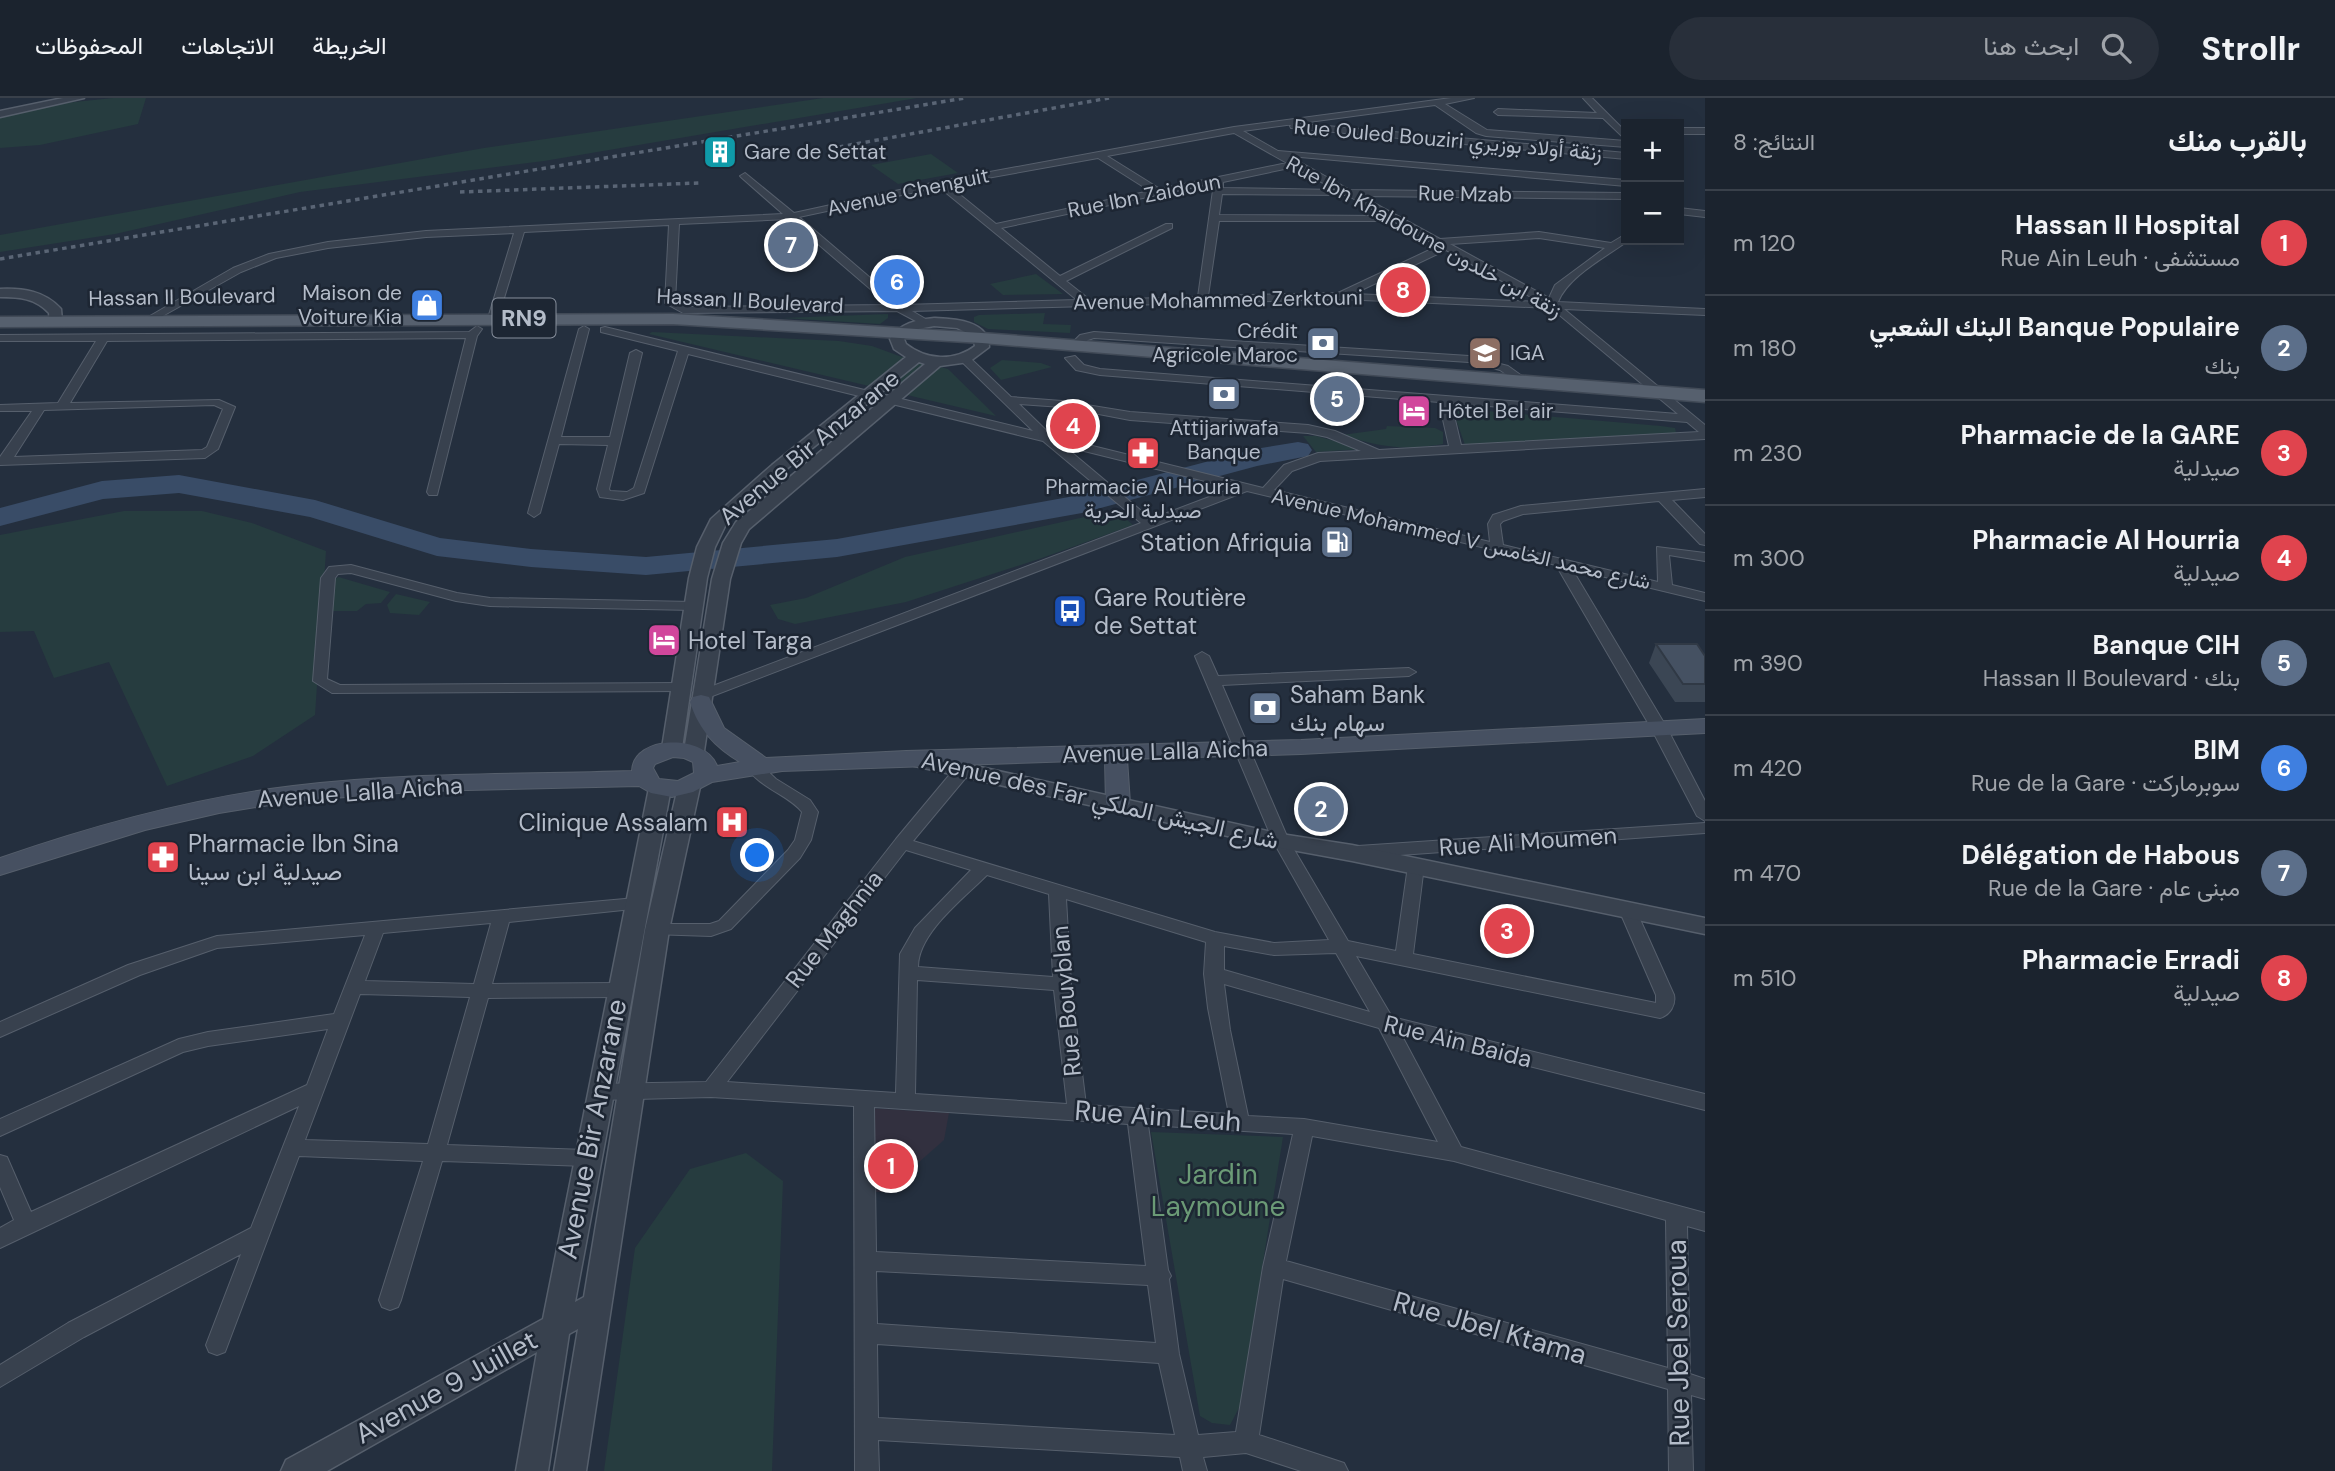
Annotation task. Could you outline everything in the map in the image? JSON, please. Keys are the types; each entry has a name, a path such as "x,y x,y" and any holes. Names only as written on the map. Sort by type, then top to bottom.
{"main road":[{"name":"Hassan II Boulevard","path":"0,322 673,319 900,339 975,349 1072,352 1523,381 1705,396"},
{"name":"Hassan II Boulevard","path":"0,331 475,332 584,329 900,339"},
{"name":"Hassan II Boulevard","path":"1072,352 1375,388 1674,405 1698,413"},
{"path":"701,699 708,724 716,736 755,766"},
{"name":"Avenue Lalla Aicha","path":"693,765 755,766 908,757 1242,749 1705,726"},
{"path":"1116,753 1118,803"},
{"path":"655,754 693,765 674,790 650,776 655,754"},
{"name":"Avenue Lalla Aicha","path":"0,854 159,806 284,781 377,773 650,776"},
{"name":"Avenue Lalla Aicha","path":"0,867 134,825 295,793 650,776"}],"street":[{"path":"0,114 79,98"},
{"name":"Avenue Chenguit","path":"148,320 237,270 273,256 382,237 792,216 941,184 1234,130 1470,98"},
{"path":"1587,98 1621,130"},
{"path":"1379,99 1411,104"},
{"path":"1435,101 1486,133 1621,144"},
{"path":"1498,112 1606,116"},
{"name":"Rue Ouled Bouziri زنقة أولاد بوزيري","path":"1270,124 1621,156"},
{"name":"Rue Ibn Khaldoune زنقة ابن خلدون","path":"1234,130 1552,304 1674,405"},
{"path":"1684,131 1705,131"},
{"path":"1495,171 1500,145"},
{"path":"1274,152 1621,183"},
{"path":"1099,155 1159,193"},
{"name":"Rue Ibn Zaidoun","path":"993,227 1159,193 1219,186 1294,164"},
{"path":"1482,170 1488,194"},
{"path":"745,176 898,307 925,323"},
{"path":"941,184 1086,302"},
{"path":"1203,298 1219,186"},
{"name":"Rue Mzab","path":"1219,186 1347,193 1621,197"},
{"path":"1684,212 1705,214"},
{"path":"1216,218 1393,219"},
{"name":"Avenue Mohammed Zerktouni","path":"674,222 670,303 676,308 702,310 898,307 1339,296 1705,312"},
{"path":"1059,279 1169,226"},
{"path":"493,318 520,230"},
{"path":"1339,296 1440,244 1539,235 1616,247"},
{"path":"1552,304 1559,287 1621,242"},
{"path":"0,293 25,294 45,301 56,312 55,321"},
{"path":"960,324 973,305"},
{"name":"RN9","path":"925,323 960,324 978,333 975,349 937,360 916,357 900,339 910,327 925,323"},
{"path":"534,513 584,329"},
{"name":"Avenue Mohammed V شارع محمد الخامس","path":"605,330 867,396 1705,597"},
{"path":"0,338 475,332 433,492"},
{"path":"62,407 103,338"},
{"path":"636,353 603,492 613,496 634,495 640,491 684,349"},
{"path":"975,349 1008,400 1047,438 1150,524"},
{"name":"Avenue Bir Anzarane","path":"693,765 681,687 697,578 705,548 720,519 916,357"},
{"name":"Avenue Bir Anzarane","path":"570,1471 657,930 693,765 721,579 733,543 749,517 937,360"},
{"path":"1266,492 1288,468 1308,458 1705,433 1698,413 1444,400 1375,388"},
{"path":"1008,400 1062,404 1130,416 1308,429 1331,434 1377,454"},
{"path":"1444,400 1456,448"},
{"path":"0,408 215,402 229,407 211,451 205,454 2,461"},
{"path":"2,461 40,407"},
{"path":"554,440 613,441"},
{"path":"701,699 738,680 1150,524 1240,486"},
{"path":"1497,547 1494,524 1498,518 1521,510 1705,493"},
{"path":"1662,497 1705,541"},
{"path":"1665,587 1662,550 1705,557"},
{"path":"1560,562 1659,728 1705,816"},
{"path":"681,687 337,690 320,681 328,578 334,570 351,569 456,597 490,602 693,606"},
{"path":"1202,656 1281,841 1386,1023 1454,1153"},
{"path":"706,667 738,680"},
{"path":"1212,681 1409,672"},
{"name":"Avenue des Far شارع الجيش الملكي","path":"908,757 1281,841 1352,853 1705,926"},
{"path":"657,930 720,928 800,847 810,812 804,804 770,783 755,766"},
{"name":"Rue Maghnia","path":"711,1089 902,843 962,771"},
{"name":"Avenue Bir Anzarane","path":"532,1471 555,1326 636,904 650,776"},
{"name":"Rue Ali Moumen","path":"1352,853 1705,828"},
{"path":"902,843 1215,938 1274,949 1340,946 1658,1011 1666,999 1629,912"},
{"path":"1404,957 1416,866"},
{"path":"905,1101 909,954 917,939 982,869"},
{"name":"Rue Bouyblan","path":"1058,891 1062,984 1077,1111"},
{"path":"0,1030 114,979 200,946 231,940 636,904"},
{"path":"390,1300 502,916"},
{"path":"217,1345 376,928"},
{"path":"1215,938 1213,974 1220,1035 1240,1121"},
{"path":"907,973 1062,984"},
{"name":"Rue Ain Baida","path":"1213,974 1386,1023 1705,1102"},
{"path":"352,987 479,991 620,990"},
{"path":"0,1128 179,1046 208,1039 339,1020"},
{"name":"Rue Ain Leuh","path":"599,1092 711,1089 1304,1127 1454,1153 1705,1222"},
{"path":"0,1239 26,1224 312,1091"},
{"path":"864,1100 862,1194 866,1261 867,1471"},
{"path":"1137,1115 1168,1354 1195,1471"},
{"path":"1246,1442 1274,1267 1304,1127"},
{"path":"291,1147 586,1158"},
{"path":"0,1163 26,1224"},
{"name":"Rue Jbel Seroua","path":"1676,1214 1681,1471"},
{"path":"0,1377 76,1330 261,1233"},
{"path":"866,1261 1160,1276"},
{"name":"Rue Jbel Ktama","path":"1274,1267 1705,1389"},
{"name":"Avenue 9 Juillet","path":"297,1471 595,1305"},
{"path":"866,1332 1168,1354"},
{"path":"866,1428 1191,1447 1246,1442 1336,1471"}],"shaded area":[{"path":"868,1108 949,1113 944,1140 885,1192 868,1192"}],"green space":[{"path":"146,98 138,124 40,145 0,148 0,116 65,103"},
{"path":"823,98 917,98 544,161 300,192 115,234 0,252 0,235 484,148"},
{"path":"931,154 958,173 898,184 871,165"},
{"path":"1036,274 1063,294 1003,295 990,284"},
{"path":"1045,313 1043,324 1071,325 1070,333 988,329 974,322 974,317 979,315"},
{"path":"888,314 888,318 880,324 782,318"},
{"path":"652,332 839,341 872,346 948,369 996,416 649,334"},
{"path":"1002,360 1041,363 1052,367 1001,380 990,368"},
{"path":"1452,408 1661,426 1675,428 1676,433 1465,445"},
{"path":"1387,426 1435,428 1443,432 1443,444 1392,447 1342,435 1386,429"},
{"path":"1303,436 1316,436 1363,449 1316,452"},
{"path":"1116,510 1133,525 906,602 795,624 778,619 770,605 806,598 905,557"},
{"path":"124,511 202,511 252,523 326,551 315,715 253,756 167,786 109,662 54,678 34,631 0,632 0,535"},
{"path":"339,577 390,592 381,603 366,604 357,611 332,611 334,579"},
{"path":"396,594 430,602 419,615 390,613 387,605"},
{"name":"Jardin Laymoune","path":"1151,1132 1283,1137 1240,1406 1230,1425 1212,1423 1200,1416"},
{"path":"746,1153 783,1181 772,1471 604,1471 635,1248 690,1169"}],"building":[{"path":"1656,644 1697,644 1705,656 1705,684 1683,684"}],"waterway":[{"path":"0,517 102,490 179,484 315,509 437,547 531,558 646,566 837,548 1082,504 1255,458 1298,450"}],"railway":[{"path":"0,259 965,98"},
{"path":"839,147 1109,98"},
{"path":"460,192 699,183"}],"place":[{"name":"Gare de Settat","path":"720,152"},
{"name":"Délégation de Habous","path":"791,245"},
{"name":"BIM","path":"897,282"},
{"name":"Pharmacie Erradi","path":"1403,290"},
{"name":"Maison de Voiture Kia","path":"427,305"},
{"name":"Crédit Agricole Maroc","path":"1323,343"},
{"name":"IGA","path":"1485,353"},
{"name":"Attijariwafa Banque","path":"1224,394"},
{"name":"Banque CIH","path":"1337,399"},
{"name":"Hôtel Bel air","path":"1414,411"},
{"name":"Pharmacie Al Hourria","path":"1073,426"},
{"name":"Pharmacie Al Houria صيدلية الحرية","path":"1143,453"},
{"name":"Station Afriquia","path":"1337,542"},
{"name":"Gare Routière de Settat","path":"1070,611"},
{"name":"Hotel Targa","path":"664,640"},
{"name":"Saham Bank سهام بنك","path":"1265,708"},
{"name":"Banque Populaire البنك الشعبي","path":"1321,809"},
{"name":"Clinique Assalam","path":"732,822"},
{"name":"Pharmacie Ibn Sina صيدلية ابن سينا","path":"163,857"},
{"name":"Pharmacie de la GARE","path":"1507,931"},
{"name":"Hassan II Hospital","path":"891,1166"}]}
